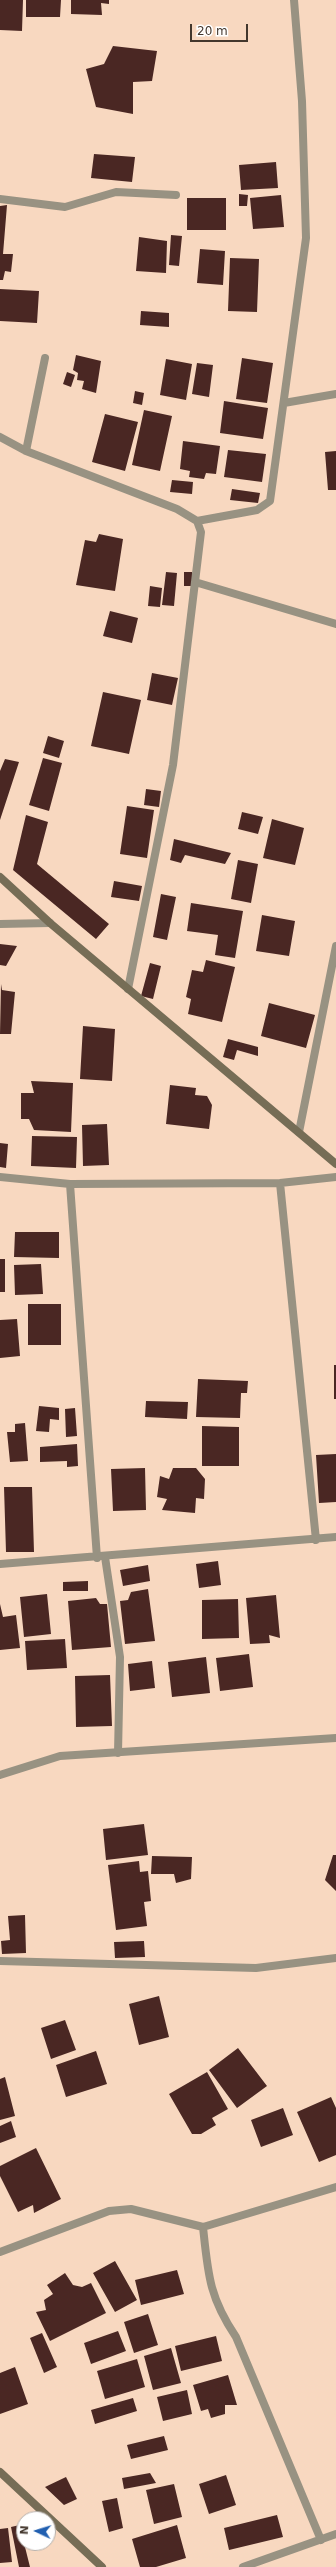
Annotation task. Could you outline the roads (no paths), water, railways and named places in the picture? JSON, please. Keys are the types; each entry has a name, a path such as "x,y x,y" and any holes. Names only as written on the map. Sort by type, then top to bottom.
{"street":[{"path":"197,521 257,510 270,501 306,238 302,101 294,0"},
{"path":"0,199 65,207 116,192 176,195"},
{"path":"26,451 45,358"},
{"path":"284,403 336,394"},
{"path":"0,437 26,451 177,509 197,521 201,532 173,765 128,988"},
{"path":"195,582 336,624"},
{"path":"0,877 50,923 336,1164"},
{"path":"0,924 50,923"},
{"path":"299,1132 336,946"},
{"path":"0,1177 70,1184 280,1183 336,1177"},
{"path":"280,1183 316,1540"},
{"path":"70,1184 101,1558 120,1657 118,1753"},
{"path":"0,1564 101,1558 316,1540 336,1537"},
{"path":"0,1775 60,1756 336,1738"},
{"path":"0,1961 256,1968 336,1958"},
{"path":"0,2252 109,2211 131,2210 203,2227 336,2188"},
{"path":"203,2227 209,2283 220,2313 236,2337 321,2540"},
{"path":"0,2472 102,2567"},
{"path":"243,2567 336,2534"}]}
